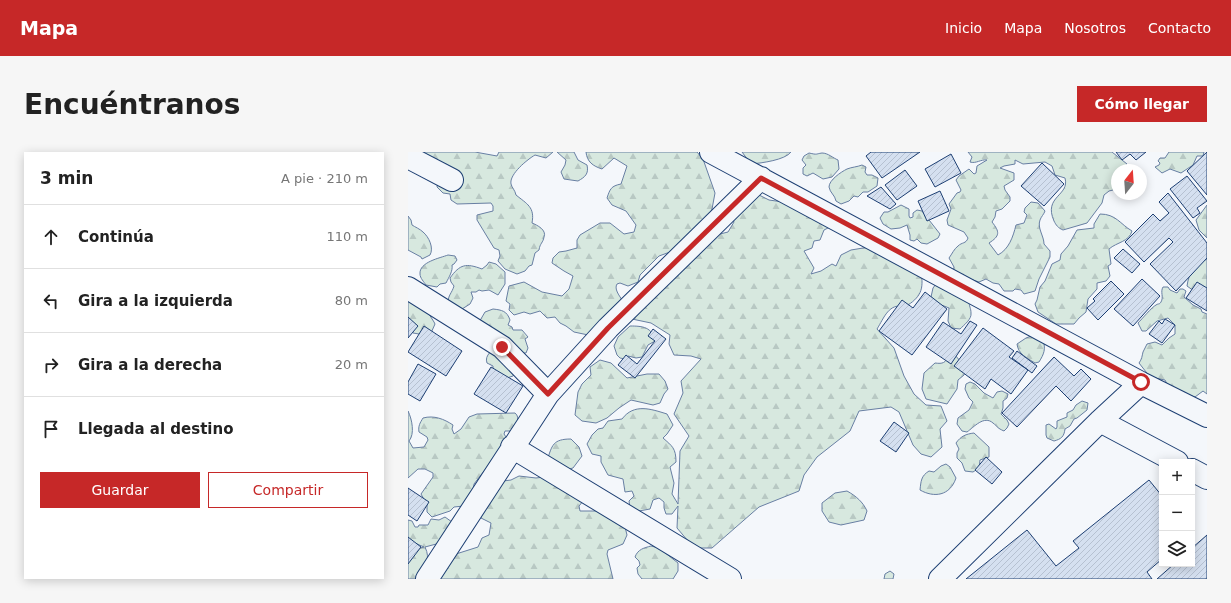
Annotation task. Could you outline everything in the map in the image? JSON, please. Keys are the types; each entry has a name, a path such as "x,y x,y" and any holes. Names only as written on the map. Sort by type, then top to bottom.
{"street":[{"path":"711,152 1207,416"},
{"path":"408,157 452,180"},
{"path":"427,579 548,394 608,328 761,178"},
{"path":"408,288 502,347 548,394"},
{"path":"940,579 1100,420 1141,382"},
{"path":"1100,420 1172,459"},
{"path":"512,447 730,579"},
{"path":"1195,472 1207,478"}],"green space":[{"path":"417,152 475,152 497,156 499,152 553,152 546,158 535,155 532,157 516,171 511,180 511,184 516,195 531,209 533,218 532,223 541,228 545,234 539,250 535,253 532,265 525,271 517,274 505,269 498,261 500,256 499,250 494,248 477,220 477,215 493,211 493,206 491,203 457,204 451,200 450,194 443,193 437,187 440,165 437,159 431,161"},
{"path":"557,152 574,152 578,160 587,165 586,175 578,181 564,179 561,172 566,160"},
{"path":"586,152 697,152 703,159 715,193 712,209 702,231 692,230 681,244 670,252 659,256 640,275 638,282 628,286 620,283 617,284 616,290 622,300 593,336 574,332 560,323 555,317 547,318 540,311 530,314 524,312 514,315 509,310 510,304 506,301 509,286 524,282 542,292 562,296 569,289 573,276 552,263 553,258 559,252 577,248 577,240 580,235 600,223 610,223 624,234 634,232 636,225 626,211 612,205 607,198 611,188 621,184 627,166 614,158 602,169 591,163"},
{"path":"742,152 791,152 779,159 751,164"},
{"path":"968,152 1112,152 1127,164 1111,164 1111,190 1104,195 1102,203 1087,223 1063,230 1058,227 1054,221 1052,206 1054,201 1064,189 1066,184 1065,178 1055,175 1052,166 1045,162 1023,164 1015,160 1015,164 1000,168 1014,173 1014,180 1004,186 1010,197 1010,201 1002,209 996,211 992,222 998,234 989,243 998,255 1008,246 1016,225 1024,223 1027,215 1024,212 1025,208 1031,202 1038,203 1045,211 1040,220 1039,226 1044,244 1050,251 1050,257 1035,291 1024,294 1021,290 1015,289 1013,291 1004,291 999,284 993,283 986,279 979,282 967,280 953,273 954,267 949,258 954,250 968,238 964,232 948,225 947,220 951,209 949,204 961,190 956,180 969,169 974,174 976,173 977,166 987,160 970,162 972,157"},
{"path":"1169,152 1204,152 1203,156 1197,156 1193,165 1181,173 1170,169 1162,173 1155,167 1159,165 1160,163 1158,161 1160,158 1165,158"},
{"path":"809,153 824,153 838,160 839,169 832,177 823,179 813,173 807,176 803,174 803,168 806,165 802,160 804,156"},
{"path":"862,165 866,167 865,172 867,175 872,175 878,178 877,186 868,192 863,192 858,197 854,196 849,201 841,204 836,201 829,187 833,179 847,169"},
{"path":"749,190 769,200 790,203 836,224 824,230 820,240 814,241 812,248 804,251 814,268 811,274 821,271 832,264 836,266 841,255 851,250 869,247 921,271 921,288 915,300 905,307 899,306 891,309 877,329 894,348 904,376 914,394 926,405 941,406 947,421 940,429 942,447 931,457 921,454 913,445 899,412 891,407 859,411 850,431 817,457 804,475 799,491 759,507 712,548 694,548 677,528 678,506 672,514 666,514 664,502 659,498 653,500 650,509 639,511 630,508 629,501 634,496 632,491 625,492 623,479 608,475 601,462 601,456 592,454 587,444 592,435 598,429 603,428 608,421 622,419 627,414 637,409 655,410 667,414 673,425 663,438 671,445 675,453 676,462 670,467 674,483 672,494 678,504 680,451 689,436 674,414 683,393 681,381 701,359 691,356 674,355 669,344 670,335 651,323 632,319 716,235 728,232 734,222 731,215"},
{"path":"901,205 909,209 910,218 913,217 913,213 917,210 922,211 940,234 938,238 927,244 921,243 917,239 914,241 910,240 907,225 900,228 891,229 883,224 880,218 884,212 888,212"},
{"path":"1207,205 1207,238 1199,230 1196,220"},
{"path":"1100,214 1105,214 1114,218 1132,231 1126,240 1109,249 1111,264 1108,266 1110,276 1106,281 1097,283 1097,289 1088,299 1086,312 1074,324 1056,324 1038,312 1035,304 1040,287 1045,281 1052,264 1060,260 1061,254 1068,246 1077,230 1094,228 1094,224"},
{"path":"408,216 412,225 423,232 430,243 430,255 422,259 408,250"},
{"path":"448,255 455,256 457,260 452,265 451,272 446,283 440,284 437,287 426,285 420,275 423,266 431,261"},
{"path":"1207,259 1207,296 1194,291 1187,286 1189,277 1195,266"},
{"path":"489,262 496,264 505,272 505,284 498,295 489,290 471,292 473,298 470,304 462,309 448,303 454,286 450,278 460,267 472,266 482,269"},
{"path":"408,281 435,324 431,333 425,335 413,333 408,320"},
{"path":"936,284 969,300 971,315 960,329 951,328 948,321 949,308 939,304 931,297 933,288"},
{"path":"1163,287 1168,287 1170,290 1177,293 1180,289 1183,289 1186,291 1184,297 1193,305 1201,309 1202,312 1207,314 1207,394 1203,391 1195,397 1168,386 1165,380 1150,377 1139,363 1147,344 1155,342 1162,345 1175,334 1175,325 1168,318 1157,321 1146,331 1142,331 1138,323 1152,308 1161,302"},
{"path":"493,309 506,313 510,320 508,325 512,327 513,330 522,330 528,337 525,339 528,348 526,353 522,353 478,324 485,312"},
{"path":"630,326 646,328 652,333 655,341 648,345 642,357 636,358 628,356 625,359 620,358 617,355 614,346 618,337"},
{"path":"1034,335 1043,340 1044,346 1041,359 1039,362 1035,363 1021,353 1017,344"},
{"path":"498,345 502,349 499,360 515,373 513,376 507,378 493,370 493,366 487,363 486,360 488,355"},
{"path":"955,355 966,368 964,375 958,380 957,389 947,404 926,399 922,389 924,373 935,363 944,362 949,356"},
{"path":"600,360 611,363 627,378 647,374 659,374 665,381 668,389 660,403 653,405 631,400 607,418 596,423 582,421 575,415 578,392 582,384 591,375 590,367"},
{"path":"970,382 975,384 984,393 993,398 997,392 1002,391 1008,394 1007,398 1003,401 1001,414 1009,424 1004,431 990,421 986,420 979,423 967,432 962,431 957,424 958,418 969,410 973,402 969,398 965,389 966,384"},
{"path":"1082,401 1088,403 1087,410 1074,419 1070,426 1065,429 1062,437 1054,441 1047,438 1046,425 1049,424 1056,429 1057,421 1067,417 1067,413 1073,410 1076,405"},
{"path":"408,411 412,426 412,434 409,441 413,448 424,447 428,440 427,437 419,432 423,418 435,417 446,421 453,425 452,429 454,434 461,429 469,417 477,414 515,413 517,415 517,422 513,431 505,431 504,434 508,440 474,484 473,492 464,506 454,507 450,511 432,517 427,512 427,505 421,494 433,477 433,473 425,469 418,469 408,478"},
{"path":"974,433 989,447 989,457 980,460 979,468 973,472 965,471 962,463 957,458 959,449 956,443 964,436"},
{"path":"571,439 579,447 582,456 573,468 562,471 547,461 554,444 560,440"},
{"path":"946,464 950,467 956,478 950,489 941,494 925,493 920,490 921,481 924,475 929,471 934,472"},
{"path":"519,476 536,478 544,477 588,495 579,506 580,511 603,511 624,523 627,535 623,544 608,550 607,554 613,579 440,579 456,554 478,547 482,538 489,535 491,523 481,518 480,510 503,481 511,480"},
{"path":"847,491 859,500 867,511 864,520 841,525 829,522 822,511 822,503 835,493"},
{"path":"445,517 452,522 440,543 425,547 427,551 427,559 420,579 408,579 408,562 417,549 424,547 408,540 408,520 412,521 415,527 418,527 419,525 428,525 431,519 439,520"},
{"path":"651,546 659,548 678,563 678,571 673,579 642,579 638,574 637,568 640,565 639,561 635,557 636,554 644,548"},
{"path":"890,571 894,574 893,579 884,579 885,574"}],"building":[{"path":"871,152 920,152 882,178 866,156"},
{"path":"1116,152 1146,152 1136,160 1130,154 1122,160"},
{"path":"1207,152 1207,195 1187,171"},
{"path":"951,154 961,173 935,187 925,169"},
{"path":"1042,163 1064,184 1044,206 1021,186"},
{"path":"905,170 917,186 897,200 885,185"},
{"path":"1187,176 1207,201 1197,208 1200,213 1193,218 1170,189"},
{"path":"881,187 896,204 890,209 867,196"},
{"path":"940,191 949,211 927,221 918,201"},
{"path":"1168,193 1207,243 1207,258 1176,291 1150,264 1173,242 1169,238 1144,262 1125,242 1153,214 1160,221 1169,213 1159,202"},
{"path":"1123,249 1140,264 1132,273 1114,258"},
{"path":"1142,279 1160,296 1133,326 1114,309"},
{"path":"1111,281 1124,294 1098,320 1087,308 1095,301 1093,299"},
{"path":"1197,282 1207,288 1207,311 1186,298"},
{"path":"925,292 947,309 912,355 879,331 902,300 913,308"},
{"path":"408,317 418,326 408,338"},
{"path":"1165,319 1175,325 1162,343 1149,334 1159,321 1162,324"},
{"path":"970,321 977,325 951,364 926,347 943,322 961,334"},
{"path":"424,326 462,351 446,376 408,352"},
{"path":"983,328 1014,351 1009,357 1028,370 1011,394 991,379 985,389 954,366"},
{"path":"653,329 666,339 635,378 618,365 626,355 637,364 655,341 648,336"},
{"path":"1017,351 1037,366 1032,373 1012,358"},
{"path":"1054,357 1074,376 1081,369 1091,379 1071,401 1056,386 1017,427 1002,413"},
{"path":"418,364 436,374 420,401 408,394 408,382"},
{"path":"491,367 523,386 506,413 474,394"},
{"path":"894,422 909,433 896,452 880,441"},
{"path":"986,457 1002,472 992,484 975,470"},
{"path":"1149,480 1159,492 1159,562 1147,572 1152,579 966,579 1027,530 1056,566 1079,548 1073,541"},
{"path":"408,488 429,502 417,521 408,515"},
{"path":"1207,535 1207,579 1157,579 1171,567 1195,567 1195,545"},
{"path":"408,537 421,547 408,564"}],"route":[{"path":"502,347 548,394 608,328 761,178 1141,382"}]}
